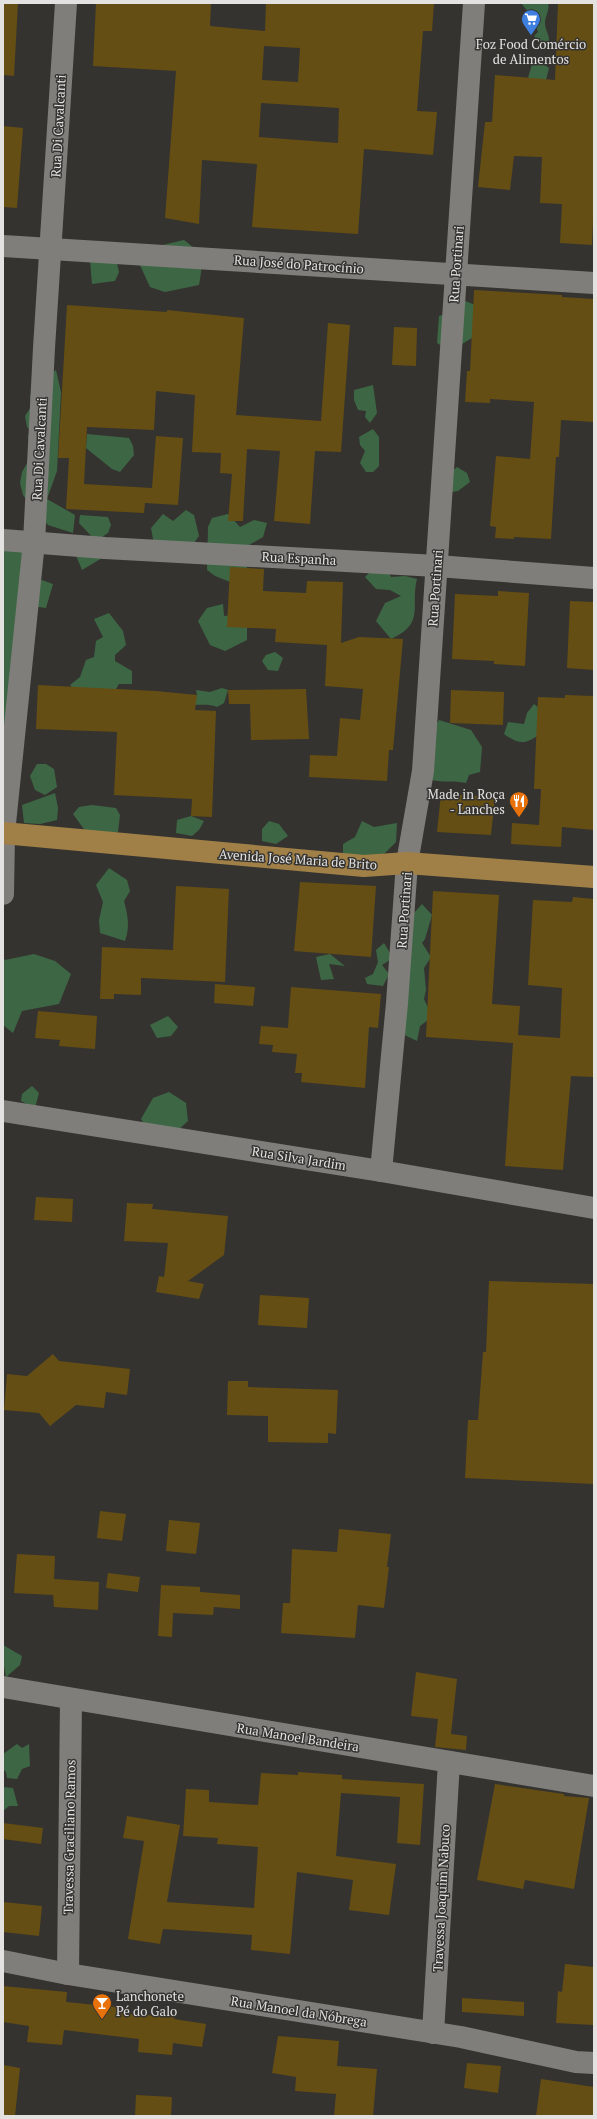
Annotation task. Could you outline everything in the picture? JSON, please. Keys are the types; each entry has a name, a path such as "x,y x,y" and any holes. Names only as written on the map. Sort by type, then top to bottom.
{"main road":[{"name":"Avenida José Maria de Brito","path":"4,833 364,866 407,863 594,877"}],"street":[{"name":"Rua Di Cavalcanti","path":"3,894 4,833 34,542 66,3"},
{"name":"Rua Portinari","path":"381,1170 397,1003 407,863 423,771 474,3"},
{"name":"Rua José do Patrocínio","path":"3,246 594,283"},
{"name":"Rua Espanha","path":"3,540 105,548 437,566 594,578"},
{"name":"Rua Silva Jardim","path":"3,1111 381,1170 594,1208"},
{"name":"Rua Manoel Bandeira","path":"3,1687 71,1700 594,1786"},
{"name":"Travessa Graciliano Ramos","path":"68,1974 71,1700"},
{"name":"Travessa Joaquim Nabuco","path":"433,2033 449,1762"},
{"name":"Rua Manoel da Nóbrega","path":"3,1961 68,1974 461,2037 576,2062 594,2063"}],"green space":[{"path":"521,3 548,3 545,23 549,43 540,45 534,36 538,32 536,26 527,22 529,13"},
{"path":"532,64 543,64 549,68 545,84 533,84 528,78"},
{"path":"184,240 191,245 199,255 201,270 199,285 165,292 150,287 139,263 154,247"},
{"path":"115,255 119,272 115,281 92,284 90,260"},
{"path":"463,300 475,305 473,337 460,345 451,347 442,346 437,343 439,316 447,314"},
{"path":"56,370 61,392 57,471 47,499 75,515 73,533 48,525 23,495 20,483 22,472 30,458 28,435 34,433 27,427 25,416 31,407 30,396 43,379"},
{"path":"373,385 377,413 370,423 365,417 366,411 358,410 354,400 354,390"},
{"path":"373,429 379,437 379,466 373,472 366,472 360,463 365,451 360,445 359,437"},
{"path":"87,434 129,438 133,446 134,455 120,472 112,469 86,448"},
{"path":"457,467 467,473 470,482 458,491 446,493 451,472"},
{"path":"186,510 194,515 199,536 186,554 160,552 153,539 151,528 163,514 173,521"},
{"path":"228,514 240,527 254,520 267,523 263,537 249,545 250,561 238,585 215,576 207,570 208,527 212,518"},
{"path":"80,515 108,517 111,525 108,533 96,541 79,523"},
{"path":"3,543 25,543 39,579 53,584 46,608 25,605 3,817"},
{"path":"75,553 102,558 82,570"},
{"path":"375,567 387,568 391,577 405,576 417,579 413,620 409,627 391,639 376,621 385,603 401,596 390,590 376,589 365,577"},
{"path":"223,604 224,616 234,615 247,625 247,640 225,651 210,645 198,621 207,608"},
{"path":"109,613 123,631 126,645 115,655 115,661 132,671 132,684 119,684 111,697 76,692 70,685 80,677 86,660 94,657 96,641 103,637 94,619"},
{"path":"275,652 283,658 278,671 268,670 262,661 266,655"},
{"path":"222,688 228,690 224,703 217,707 211,705 191,704 197,695 196,690 210,692"},
{"path":"534,704 544,712 543,732 524,742 519,742 504,734 508,722 524,724 527,713"},
{"path":"439,720 471,730 482,747 480,772 469,775 466,783 431,780 432,732"},
{"path":"37,764 46,764 54,769 57,787 45,795 35,790 30,776"},
{"path":"55,793 58,808 57,820 40,824 24,823 22,805"},
{"path":"92,805 116,808 120,815 118,832 105,835 86,832 73,814 79,807"},
{"path":"191,816 204,821 199,830 192,836 176,833 177,820"},
{"path":"269,821 279,824 288,836 276,844 262,841 262,829"},
{"path":"362,821 374,827 397,823 396,842 385,853 365,864 343,854 343,844 355,837"},
{"path":"109,868 127,880 130,891 124,901 128,921 128,931 125,941 100,933 99,920 103,902 96,885"},
{"path":"422,904 432,915 425,939 422,943 431,957 424,968 426,990 424,999 429,1010 428,1020 420,1026 417,1041 396,1031 406,922"},
{"path":"384,943 393,958 382,965 389,974 383,986 367,984 365,978 373,974 378,962 376,950"},
{"path":"34,954 55,961 71,974 59,1004 22,1011 13,1033 3,1025 3,958 5,960"},
{"path":"330,954 345,966 329,964 334,979 321,980 316,957"},
{"path":"168,1016 178,1027 171,1036 157,1038 150,1025"},
{"path":"32,1086 39,1093 35,1108 21,1101 22,1094"},
{"path":"169,1092 186,1103 188,1121 177,1131 149,1131 141,1119 153,1098"},
{"path":"3,1645 22,1656 20,1665 6,1677 3,1661"},
{"path":"17,1744 22,1748 29,1744 30,1766 22,1769 17,1779 7,1778 6,1772 3,1769 3,1754"},
{"path":"3,1787 13,1788 18,1806 9,1806 3,1811"}],"building":[{"path":"3,3 18,3 14,76 3,75"},
{"path":"96,3 211,3 210,26 265,31 266,3 434,3 432,31 423,31 417,111 437,112 433,155 364,149 358,234 252,227 257,164 202,160 199,224 165,218 176,71 93,66","holes":["264,46 300,48 298,82 262,80","261,103 339,108 338,143 259,137"]},
{"path":"558,3 594,3 594,196 592,245 560,243 562,204 540,203 542,157 514,156 510,190 478,187 485,122 492,122 495,75 555,80"},
{"path":"3,126 23,128 17,208 3,207"},
{"path":"474,290 562,295 562,297 594,299 594,422 561,420 559,457 556,457 551,539 514,537 514,539 495,538 496,527 490,526 496,456 530,459 534,402 490,399 490,403 465,402 467,371 470,371"},
{"path":"67,305 167,312 167,310 244,318 236,415 321,421 328,323 350,325 341,452 315,451 310,524 274,521 280,451 247,449 243,521 228,521 232,474 220,473 221,453 192,452 195,395 156,391 154,430 87,427 84,484 152,488 156,436 183,438 178,505 145,503 144,513 66,509 69,458 58,458"},
{"path":"394,327 417,328 416,366 392,365"},
{"path":"230,567 264,569 263,591 306,593 307,581 343,582 341,643 359,637 403,639 393,750 389,750 387,781 309,777 310,755 337,756 340,718 360,720 363,689 325,686 327,645 275,642 276,629 227,627"},
{"path":"498,591 529,593 525,666 494,664 494,661 452,659 455,594 498,596"},
{"path":"570,601 594,602 594,670 567,668"},
{"path":"38,685 156,691 197,695 195,710 216,711 212,817 191,816 192,799 114,795 117,732 36,729"},
{"path":"306,689 309,739 251,740 250,704 229,704 228,690"},
{"path":"451,690 504,692 503,725 450,723"},
{"path":"565,695 594,696 594,830 562,827 561,847 511,844 512,823 539,825 541,789 534,789 538,697 565,698"},
{"path":"441,794 495,797 491,835 437,832"},
{"path":"300,882 376,886 371,957 294,951"},
{"path":"176,886 229,889 225,982 141,978 141,995 114,994 114,999 100,999 102,947 173,950"},
{"path":"433,891 499,895 492,1004 520,1006 518,1035 560,1038 562,988 528,985 533,900 572,902 573,897 594,899 594,1077 571,1076 563,1170 505,1166 513,1043 426,1037"},
{"path":"215,984 255,987 253,1006 214,1003"},
{"path":"291,987 381,994 378,1028 369,1027 365,1088 301,1082 302,1073 295,1073 297,1054 272,1052 273,1045 259,1044 261,1026 288,1028"},
{"path":"38,1011 97,1016 95,1049 59,1046 60,1040 35,1038"},
{"path":"36,1197 73,1199 72,1222 34,1220"},
{"path":"127,1203 153,1204 152,1209 228,1216 224,1255 188,1281 204,1284 199,1299 156,1292 159,1276 164,1277 168,1243 124,1241"},
{"path":"489,1281 594,1284 594,1484 465,1478 468,1420 478,1420 483,1352 486,1352"},
{"path":"260,1295 309,1298 307,1328 258,1325"},
{"path":"53,1354 59,1361 130,1369 127,1395 106,1392 104,1408 76,1405 50,1426 39,1413 4,1410 7,1374 27,1376"},
{"path":"228,1381 248,1381 248,1387 338,1390 336,1434 328,1433 328,1443 268,1442 268,1416 227,1415"},
{"path":"100,1511 126,1514 122,1541 97,1538"},
{"path":"169,1520 200,1523 196,1554 166,1551"},
{"path":"339,1529 391,1534 384,1608 358,1605 355,1638 281,1633 283,1603 290,1603 292,1549 337,1552"},
{"path":"17,1554 55,1556 54,1579 99,1582 98,1610 54,1607 53,1595 14,1593"},
{"path":"108,1573 140,1577 138,1592 106,1588"},
{"path":"161,1585 200,1587 200,1592 240,1595 240,1609 214,1607 213,1615 173,1613 172,1637 158,1636"},
{"path":"416,1672 457,1679 451,1734 467,1736 466,1750 435,1747 438,1719 411,1716"},
{"path":"298,1772 342,1775 342,1779 424,1784 420,1845 397,1843 400,1797 341,1793 336,1856 396,1864 389,1915 349,1910 353,1880 297,1872 290,1954 251,1950 252,1935 163,1929 160,1944 128,1939 144,1841 123,1838 127,1816 180,1825 167,1902 254,1908 258,1847 217,1844 218,1838 183,1836 186,1789 209,1790 209,1802 258,1805 261,1773 298,1775"},
{"path":"495,1784 564,1794 564,1796 589,1798 574,1889 525,1880 523,1889 477,1880"},
{"path":"3,1823 43,1828 41,1844 3,1839"},
{"path":"3,1902 42,1906 39,1936 3,1932"},
{"path":"565,1964 594,1967 594,2025 556,2023 558,1991 562,1992"},
{"path":"3,1986 67,1992 66,2002 117,2007 117,2013 175,2017 174,2019 206,2024 202,2047 173,2043 172,2055 138,2052 139,2039 64,2030 62,2045 27,2042 29,2026 3,2022"},
{"path":"462,1998 524,2002 524,2016 462,2012"},
{"path":"278,2036 339,2041 337,2066 377,2069 373,2116 334,2116 336,2094 295,2091 296,2077 272,2073"},
{"path":"467,2063 501,2066 498,2093 464,2088"},
{"path":"3,2065 20,2068 15,2116 3,2116"},
{"path":"541,2079 594,2087 594,2116 536,2116"},
{"path":"136,2095 172,2097 171,2116 135,2116"}],"place":[{"name":"Foz Food Comércio de Alimentos","path":"531,36"},
{"name":"Made in Roça - Lanches","path":"519,818"},
{"name":"Lanchonete Pé do Galo","path":"102,2020"}]}
